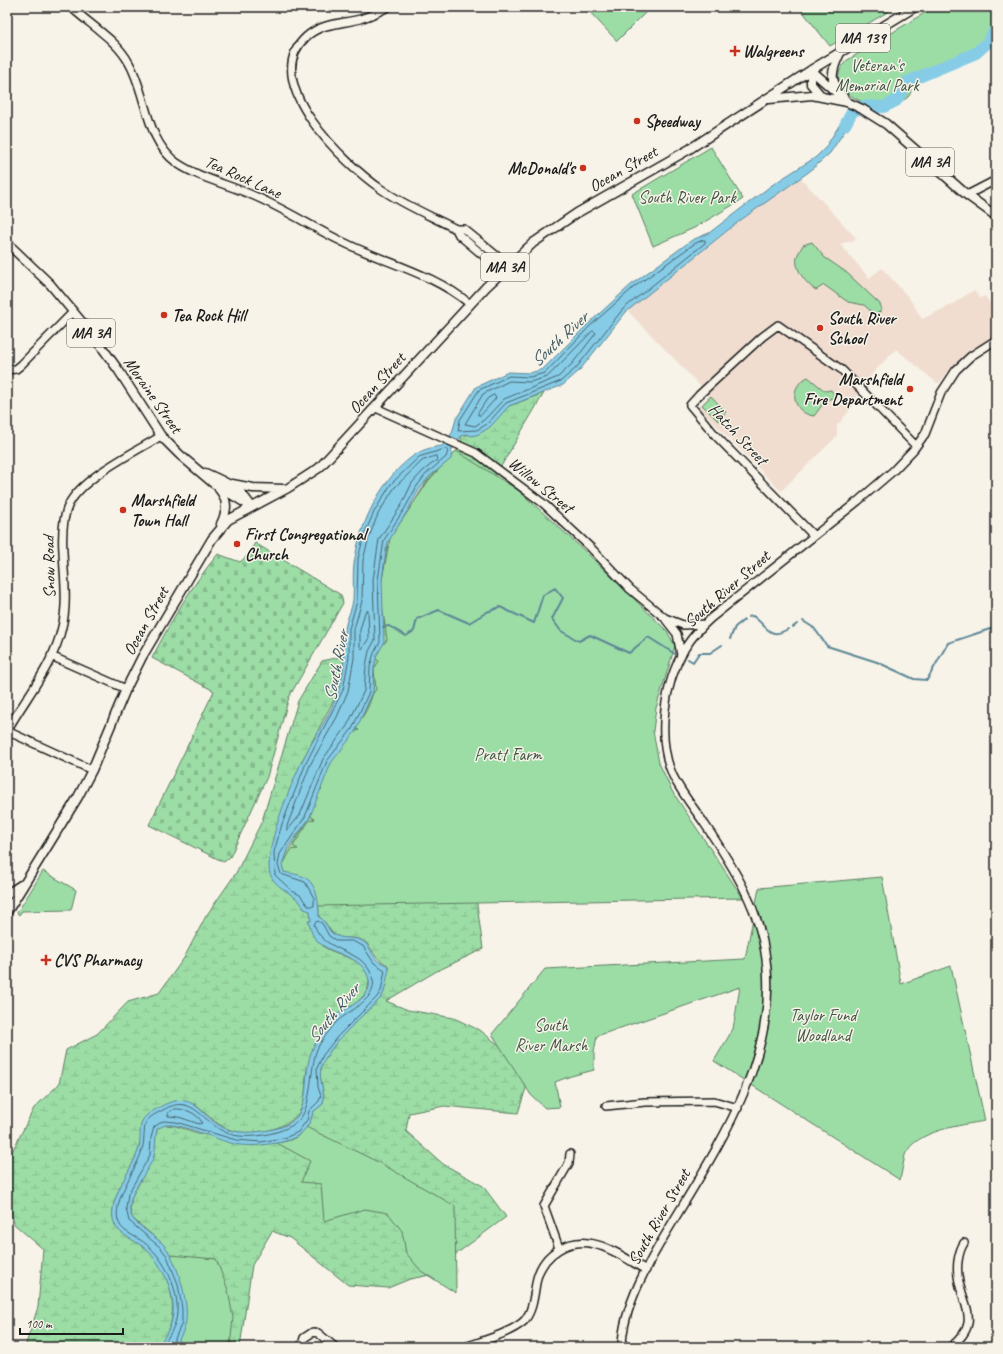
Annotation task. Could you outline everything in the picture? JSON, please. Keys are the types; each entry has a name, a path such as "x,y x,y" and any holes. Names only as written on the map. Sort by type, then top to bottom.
{"main road":[{"name":"Ocean Street","path":"7,912 78,798 92,770 126,689 142,657 212,539 228,520 288,488 319,468 376,408 497,275 535,242 568,219 688,150 811,70 915,7"},
{"path":"841,52 834,67 834,85 850,104"},
{"path":"811,70 811,84 823,98"},
{"name":"MA 3A","path":"811,70 850,104"},
{"name":"MA 3A","path":"766,99 808,95 850,104 862,109 892,128 967,194 996,216"},
{"name":"Moraine Street","path":"7,243 31,264 73,312 119,371 161,436 213,483 252,507"},
{"name":"Moraine Street","path":"199,471 230,484 239,490 252,507"},
{"path":"212,539 221,524 227,509 226,498 213,483"},
{"name":"MA 3A","path":"230,484 253,488 288,488"},
{"path":"7,894 14,892 25,882"}],"street":[{"name":"Tea Rock Lane","path":"71,7 100,31 125,57 136,76 150,124 157,139 176,162 213,180 253,195 342,242 437,281 452,289 470,304"},
{"path":"388,7 359,19 327,26 305,38 294,58 292,67 294,87 302,104 322,134 355,169 382,189 456,229 464,229 508,265"},
{"path":"967,194 996,180"},
{"path":"456,229 459,235 484,256 497,275"},
{"path":"7,370 16,369 21,365 73,312"},
{"name":"Hatch Street","path":"813,535 716,436 690,405 762,337 778,325 842,370 916,446"},
{"name":"South River Street","path":"622,1347 632,1301 646,1270 738,1108 762,1035 768,991 764,944 757,920 738,876 683,792 674,777 666,757 663,736 664,718 668,695 681,656 691,638 704,624 813,535 877,486 901,464 925,434 943,390 956,370 971,356 996,340"},
{"name":"Willow Street","path":"376,408 461,446 485,460 544,504 591,548 630,589 665,618 676,634 681,656"},
{"name":"Snow Road","path":"7,731 51,656 61,634 65,613 63,545 64,526 69,505 76,494 96,476 161,436"},
{"name":"Willow Street","path":"665,618 683,625 704,624"},
{"path":"51,656 126,689"},
{"path":"7,731 92,770"},
{"path":"606,1106 645,1102 714,1101 738,1108"},
{"path":"560,1248 544,1206 570,1163 570,1154"},
{"path":"465,1347 523,1322 531,1308 539,1271 551,1254 560,1248 580,1242 593,1243 610,1250 646,1270"},
{"path":"950,1347 964,1335 969,1323 957,1274 961,1248 964,1244"},
{"path":"301,1347 304,1338 313,1332 322,1336 334,1347"}],"shaded area":[{"name":"South River School","path":"799,176 857,239 840,244 869,278 882,268 910,299 922,319 951,305 974,290 980,298 985,296 994,309 996,308 996,336 970,350 951,368 940,382 937,383 896,349 874,372 856,395 856,400 853,406 837,426 837,436 781,491 698,407 709,395 626,309"}],"green space":[{"path":"585,7 651,7 617,41"},
{"path":"799,7 896,7 830,46"},
{"name":"Veteran's Memorial Park","path":"934,7 996,7 996,26 992,36 983,45 960,58 911,76 905,82 900,94 894,100 869,105 854,98 842,89 838,77 840,69 846,61"},
{"path":"909,75 911,93 903,100 896,95"},
{"name":"South River Park","path":"711,147 743,199 694,228 653,246 632,194"},
{"path":"812,242 824,257 846,272 880,304 882,310 875,315 864,305 848,302 824,285 816,290 809,284 797,267 797,256 803,245"},
{"path":"808,377 825,391 831,390 834,394 833,398 826,400 814,416 806,414 801,410 795,399 797,386"},
{"path":"544,393 476,509 474,882 483,949 435,972 386,1001 408,1010 454,1018 481,1031 519,1061 530,1076 518,1113 444,1106 409,1113 406,1131 443,1164 483,1186 506,1217 456,1254 450,1271 410,1279 388,1288 348,1285 290,1238 272,1231 252,1265 240,1347 174,1347 186,1325 181,1283 170,1255 164,1245 132,1218 130,1208 132,1196 154,1156 157,1129 164,1125 176,1126 201,1134 277,1143 290,1140 301,1134 311,1119 313,1112 323,1104 324,1095 320,1072 330,1050 380,999 384,992 388,965 377,957 369,946 363,941 356,938 339,937 333,933 325,922 319,917 318,897 284,872 282,865 284,856 309,819 331,763 355,732 373,692 374,668 385,619 382,580 386,550 429,477 444,466 461,446 461,436 484,431 509,406"},
{"path":"711,396 726,412 718,421 702,405"},
{"name":"Pratt Farm","path":"456,451 518,490 586,552 667,631 675,646 656,708 653,731 659,763 672,791 743,898 318,906 307,883 280,870 291,850 298,849 293,846 309,821 315,819 311,817 311,807 318,791 322,789 319,787 327,763 351,734 359,730 355,728 355,725 367,710 373,693 376,690 374,669 379,661 374,658 387,640 380,590 390,538 429,480"},
{"path":"255,543 341,595 343,603 289,697 267,777 230,857 224,862 149,825 214,691 152,658 182,604 218,554 240,562 247,556"},
{"path":"345,656 340,688 302,761 278,823 270,852 290,894 310,911 312,921 309,921 322,945 352,959 364,968 368,974 369,982 367,991 357,1003 334,1017 318,1042 308,1066 303,1105 296,1116 288,1122 279,1127 268,1130 246,1133 236,1132 210,1118 194,1104 142,1121 139,1148 115,1200 113,1216 117,1227 144,1247 159,1263 168,1284 171,1295 172,1318 168,1331 158,1347 25,1347 38,1307 43,1249 14,1224 8,1198 7,1162 34,1108 59,1084 66,1050 97,1034 128,1002 159,993 184,958 206,916 236,873 262,821 298,701 322,661"},
{"path":"43,871 76,890 71,910 22,911 19,915 17,913"},
{"name":"Taylor Fund Woodland","path":"882,877 901,984 951,966 985,1121 940,1130 919,1140 910,1147 905,1155 900,1180 714,1061 733,1029 740,987 597,1036 594,1052 594,1070 555,1082 560,1107 545,1108 531,1095 492,1034 545,969 745,959 759,888"},
{"path":"306,1127 380,1163 455,1206 456,1293 421,1271 406,1253 402,1231 388,1213 365,1209 324,1221 321,1184 301,1182 310,1161 277,1143 294,1138"},
{"path":"170,1255 216,1259 228,1290 233,1318 230,1347 174,1347 179,1339 181,1283"}],"water":[{"path":"849,110 856,114 830,153 810,171 738,222 626,312 579,371 563,385 509,406 490,427 479,434 472,436 466,434 461,436 452,449 451,459 429,477 420,488 388,542 382,580 384,643 377,655 374,668 373,692 355,732 331,763 309,819 288,847 282,865 284,872 301,876 310,881 317,896 319,917 323,920 332,933 339,937 356,939 364,942 377,960 388,967 389,969 384,992 380,999 330,1050 320,1072 324,1095 323,1104 313,1112 311,1119 301,1134 284,1142 261,1145 245,1145 234,1144 173,1125 164,1125 157,1129 154,1156 133,1194 130,1202 130,1210 134,1220 164,1245 169,1252 174,1261 182,1284 186,1307 185,1326 174,1347 158,1347 168,1331 173,1313 172,1295 169,1286 155,1259 142,1246 117,1229 113,1216 113,1207 116,1197 139,1148 143,1119 158,1108 171,1102 181,1100 190,1102 219,1126 229,1130 246,1132 263,1131 288,1124 297,1116 302,1106 305,1095 307,1070 314,1046 333,1017 358,1002 367,992 369,986 369,980 360,964 353,959 328,948 314,937 308,921 311,921 310,911 304,909 296,898 278,885 270,874 269,867 272,841 286,799 302,761 332,708 341,682 345,629 353,600 354,563 358,543 368,514 384,486 404,463 422,451 442,446 452,433 456,419 476,387 508,372 530,373 543,369 589,323 632,284 692,240 709,233 772,185 816,157 825,148"}],"waterway":[{"name":"South River","path":"845,125 852,112 864,106 884,107 896,101 907,82 976,53 987,43 996,29"},
{"path":"383,627 389,626 406,636 414,631 417,619 439,610 469,623 487,612 500,607 534,623 543,595 555,588 563,598 552,619 561,631 579,641 590,635 629,653 648,637 675,654"},
{"path":"748,617 753,616 773,633 782,632 788,629"},
{"path":"730,639 735,627 744,620"},
{"path":"803,621 814,628 827,646 877,662 914,679 927,680 948,643 996,627"},
{"path":"793,627 797,624"},
{"path":"688,659 693,662 699,653 710,653 722,645"}],"place":[{"name":"Walgreens","path":"735,51"},
{"name":"Speedway","path":"637,121"},
{"name":"McDonald's","path":"583,168"},
{"name":"Tea Rock Hill","path":"164,315"},
{"name":"South River School","path":"820,328"},
{"name":"Marshfield Fire Department","path":"910,389"},
{"name":"Marshfield Town Hall","path":"123,510"},
{"name":"First Congregational Church","path":"237,544"},
{"name":"CVS Pharmacy","path":"46,960"}],"park label":[{"name":"South River Marsh","path":"551,1035"}]}
